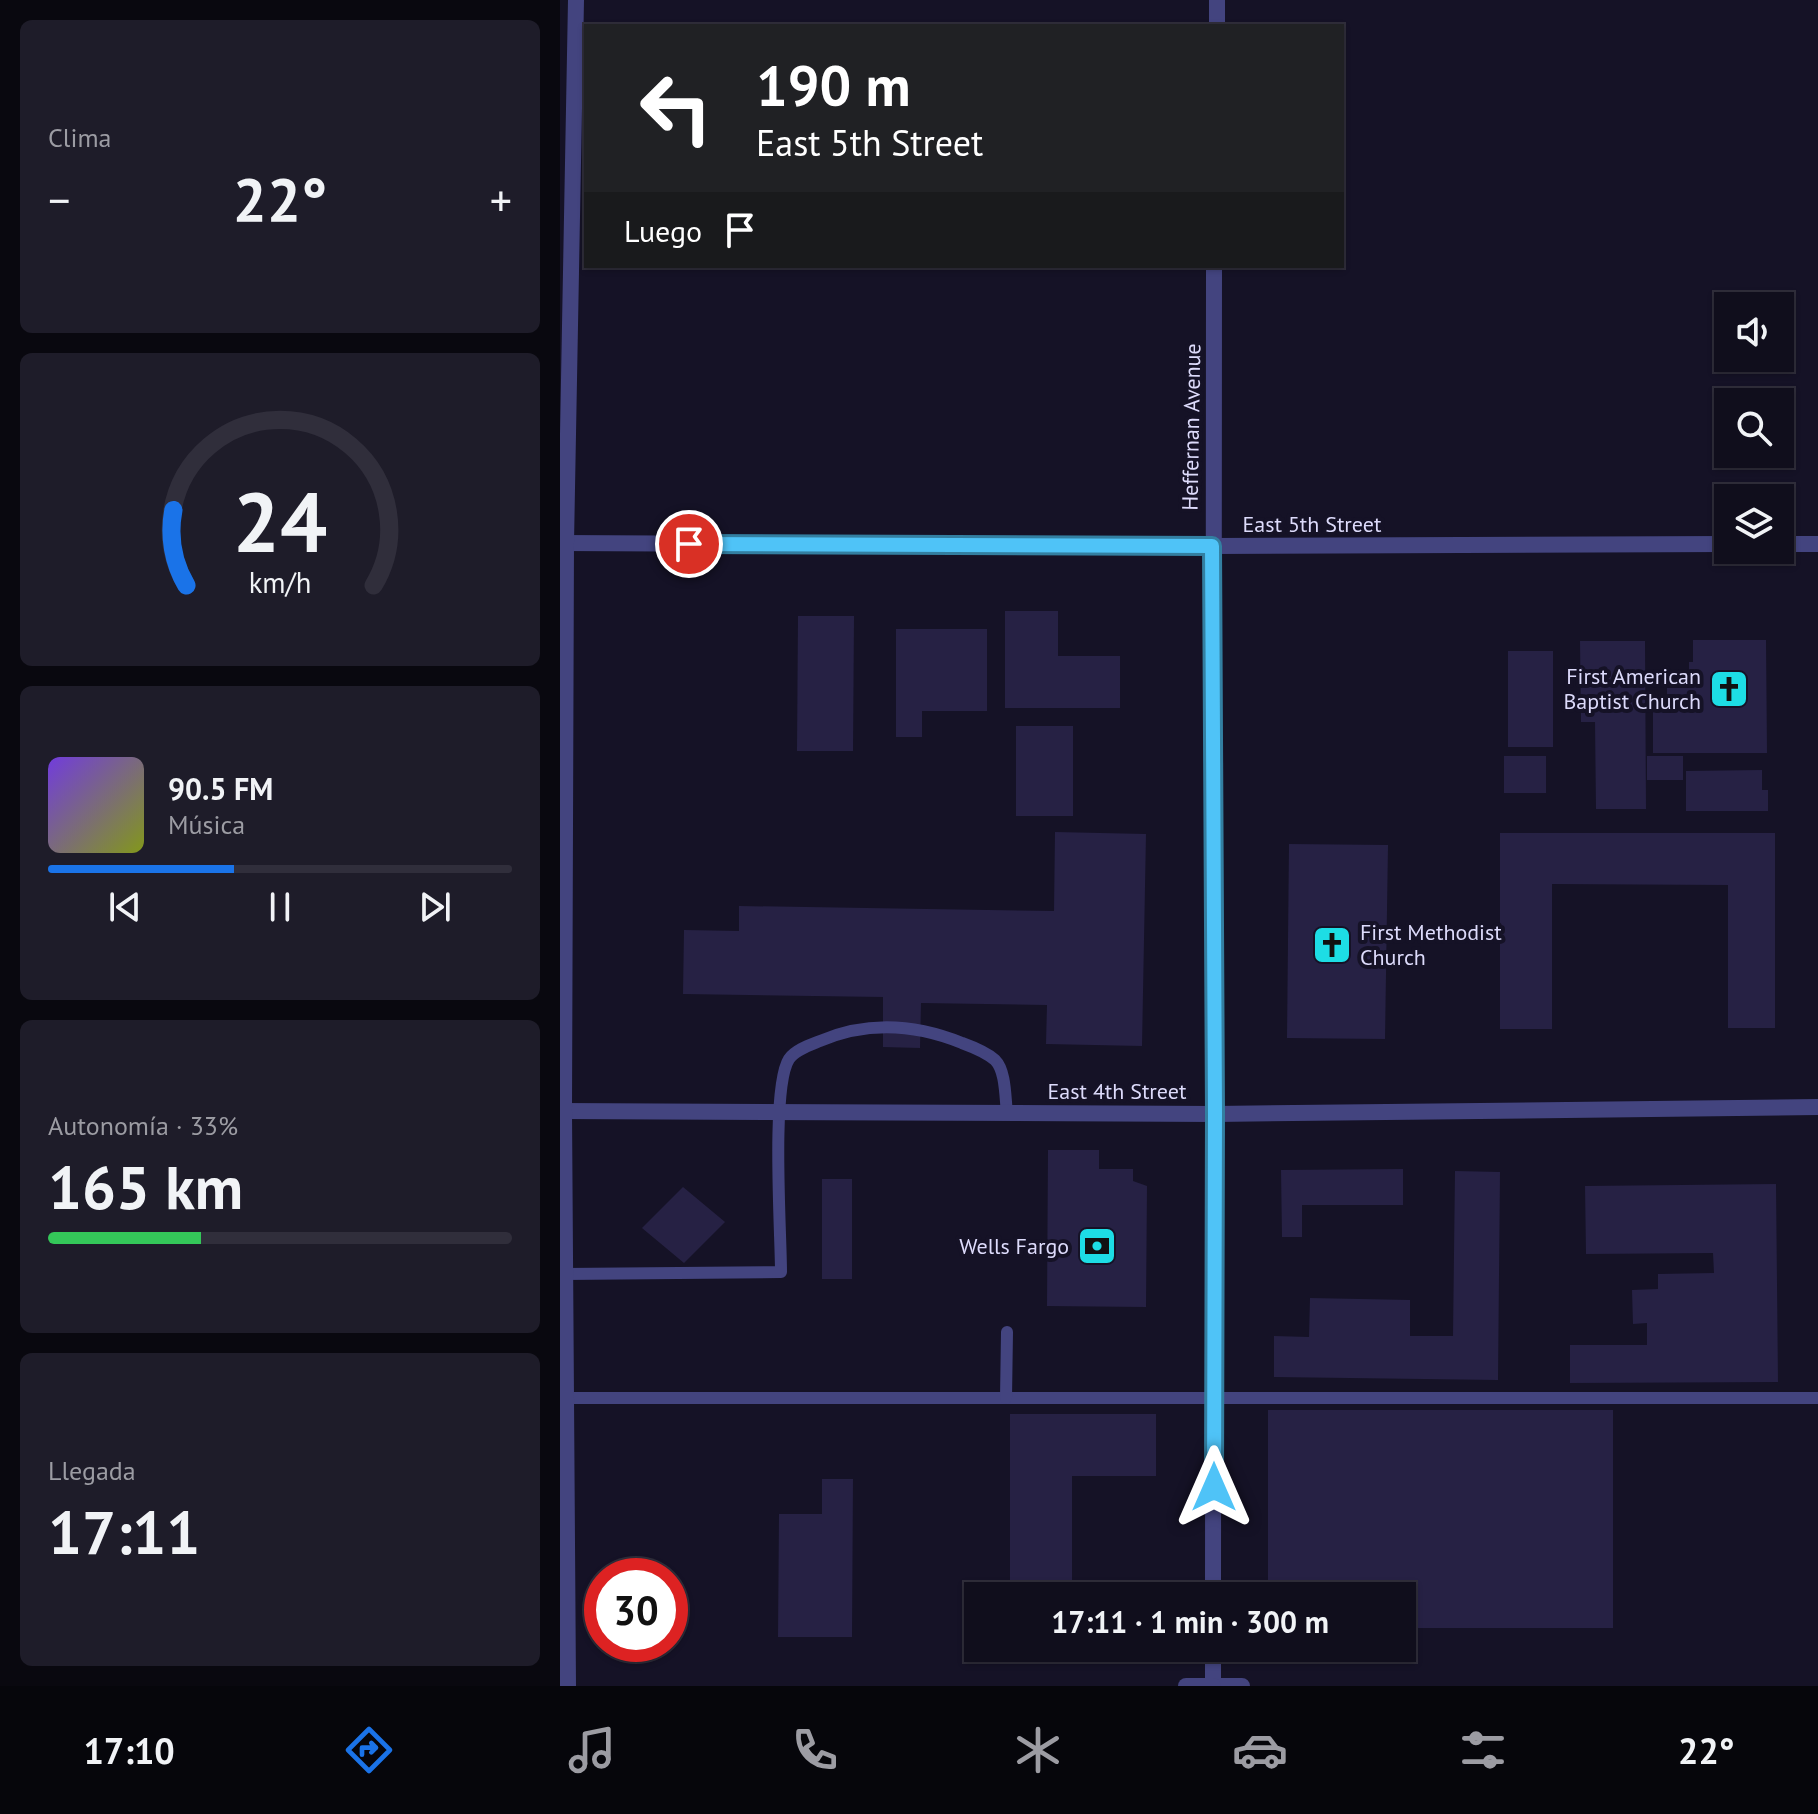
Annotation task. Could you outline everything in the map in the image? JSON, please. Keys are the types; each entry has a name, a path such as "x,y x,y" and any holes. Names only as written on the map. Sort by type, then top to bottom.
{"street":[{"path":"568,1686 563,1398 563,543 576,0"},
{"path":"1217,0 1217,24"},
{"name":"Heffernan Avenue","path":"1213,1582 1214,268"},
{"name":"East 5th Street","path":"563,543 1212,546 1714,544"},
{"path":"1794,544 1818,544"},
{"name":"East 4th Street","path":"562,1111 1215,1114 1818,1107"},
{"path":"1213,1662 1213,1686"},
{"path":"1186,1686 1242,1686"}],"lane":[{"path":"564,1274 781,1272 779,1112 783,1075 789,1058 802,1048 844,1031 876,1026 913,1028 941,1034 976,1048 997,1061 1004,1083 1007,1113"},
{"path":"1006,1398 1007,1332"},
{"path":"563,1398 1818,1398"}],"building":[{"path":"1005,611 1058,611 1058,656 1120,656 1120,708 1005,708"},
{"path":"798,616 854,616 853,751 797,751"},
{"path":"896,629 987,629 987,711 922,711 922,737 896,737"},
{"path":"1693,640 1766,640 1767,753 1653,753 1653,711 1667,711 1667,688 1689,688"},
{"path":"1580,641 1645,641 1646,809 1596,809 1595,722 1581,722"},
{"path":"1508,651 1553,651 1553,747 1508,747"},
{"path":"1016,726 1073,726 1073,816 1016,816"},
{"path":"1504,756 1546,756 1546,793 1504,793"},
{"path":"1647,756 1683,756 1683,780 1647,780"},
{"path":"1762,770 1762,790 1768,790 1768,811 1686,811 1686,771"},
{"path":"1055,832 1146,834 1142,1046 1046,1044 1047,1005 921,1003 920,1048 883,1047 883,997 683,994 684,930 739,931 739,906 1054,911"},
{"path":"1500,833 1775,833 1775,1028 1728,1028 1728,885 1552,884 1552,1029 1500,1029"},
{"path":"1289,844 1388,845 1385,1039 1287,1038"},
{"name":"Wells Fargo","path":"1048,1150 1099,1150 1099,1169 1133,1169 1133,1181 1147,1186 1146,1307 1047,1306"},
{"path":"1403,1169 1403,1205 1302,1205 1302,1237 1282,1237 1281,1170"},
{"path":"1455,1171 1500,1172 1498,1380 1274,1377 1274,1336 1309,1337 1310,1298 1410,1300 1410,1336 1453,1336"},
{"path":"822,1179 852,1179 852,1279 822,1279"},
{"path":"1776,1184 1778,1382 1570,1383 1570,1345 1647,1345 1647,1323 1633,1324 1632,1290 1658,1289 1658,1274 1714,1273 1713,1253 1586,1254 1585,1186"},
{"path":"683,1187 725,1222 684,1263 642,1228"},
{"path":"1268,1410 1613,1410 1613,1628 1416,1628 1416,1582 1268,1582"},
{"path":"1010,1414 1156,1414 1156,1476 1072,1476 1072,1582 1010,1582"},
{"path":"822,1479 853,1479 852,1637 778,1637 779,1514 822,1514"}],"place":[{"name":"First American Baptist Church","path":"1729,689"},
{"name":"First Methodist Church","path":"1332,945"},
{"name":"Wells Fargo","path":"1097,1246"}],"route":[{"path":"689,544 1212,546 1214,1487"}]}
